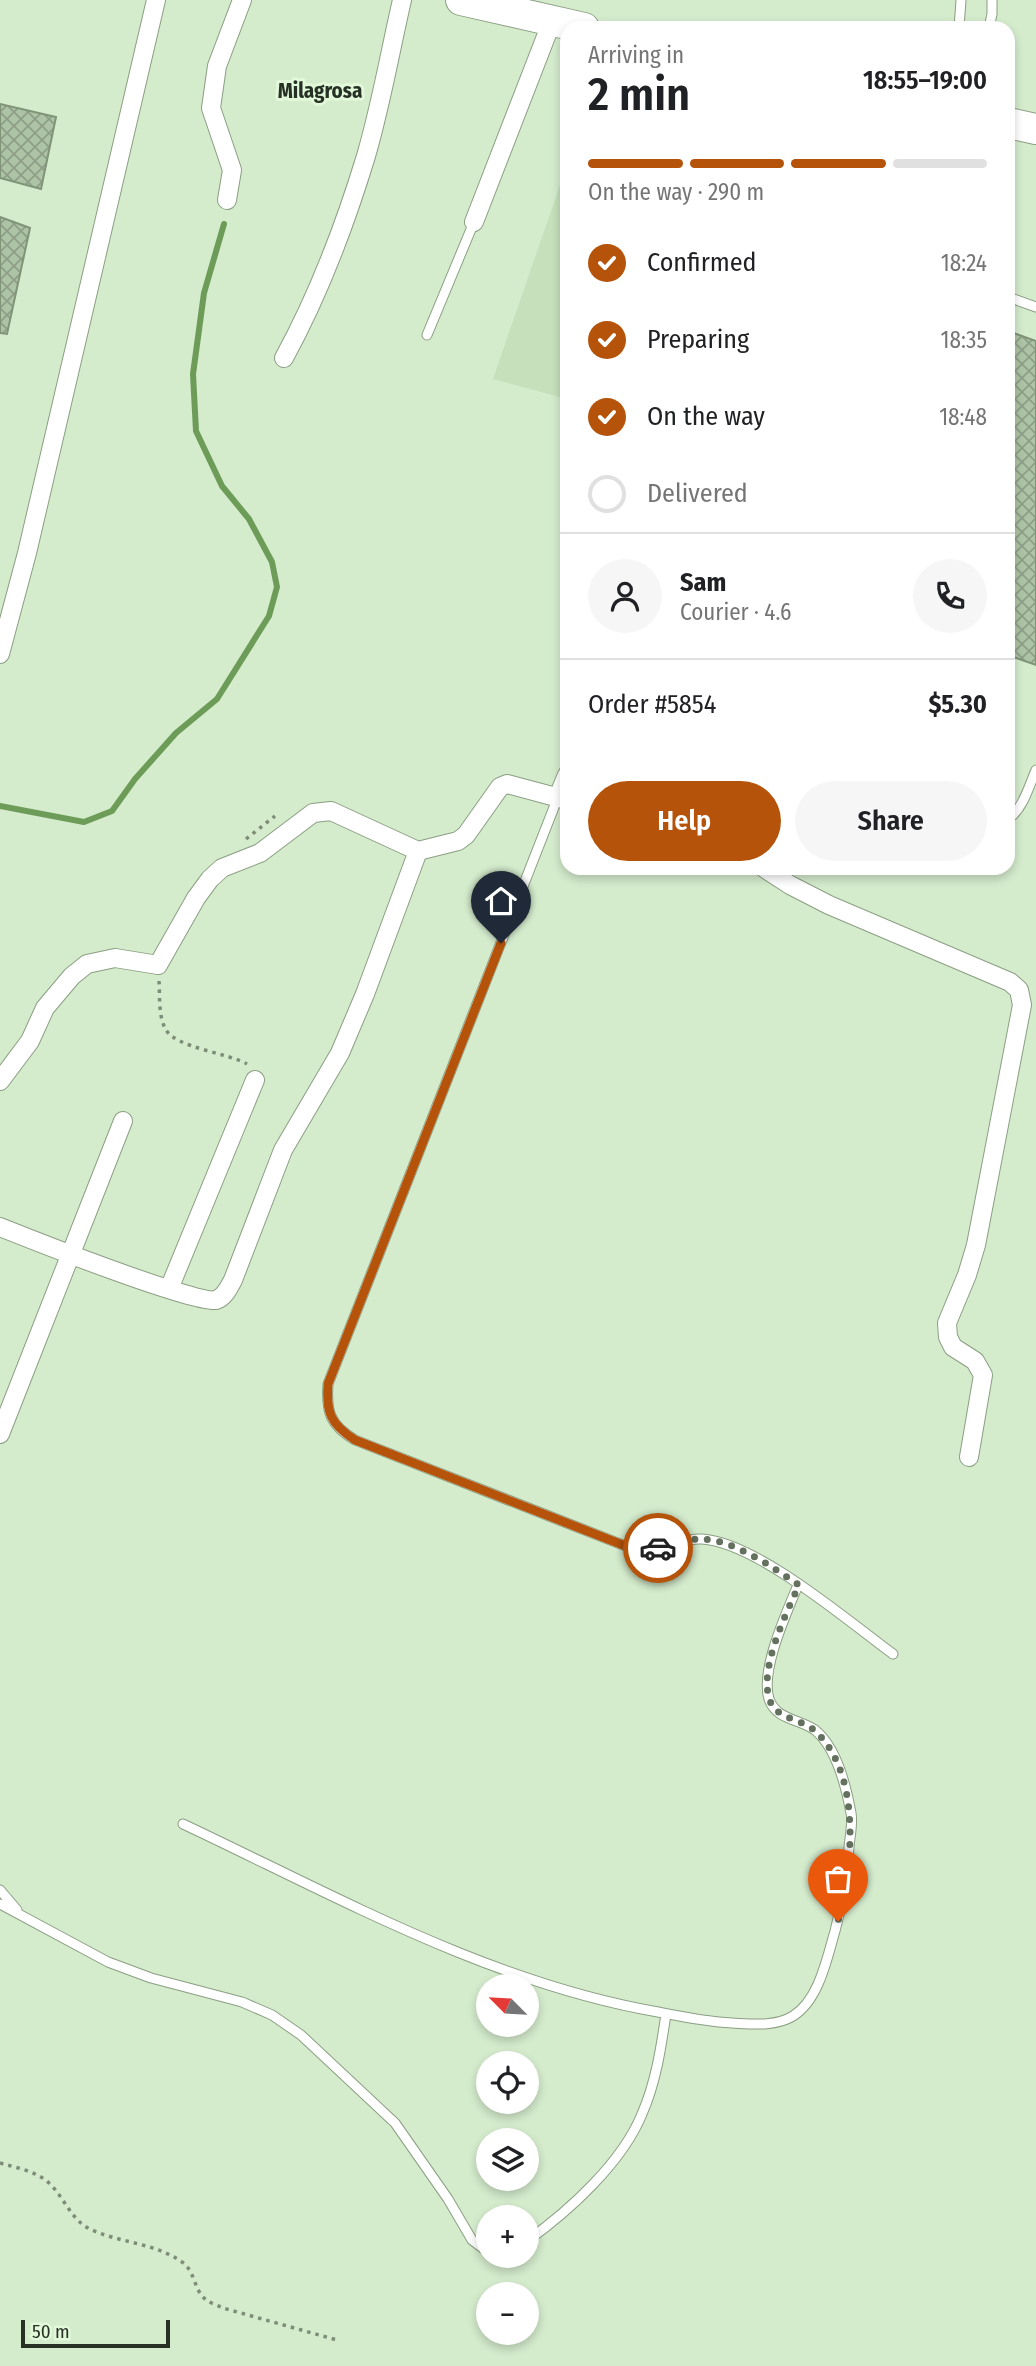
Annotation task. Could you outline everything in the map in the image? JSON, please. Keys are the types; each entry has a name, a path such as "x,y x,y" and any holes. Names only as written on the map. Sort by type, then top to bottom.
{"highway":[{"path":"461,0 560,23"},
{"path":"1015,124 1036,129"}],"street":[{"path":"0,654 33,528 156,0"},
{"path":"227,200 232,170 211,108 217,66 242,0"},
{"path":"284,358 328,264 349,210 367,153 402,0"},
{"path":"474,222 552,21"},
{"path":"0,1081 30,1041 45,1008 72,976 88,964 115,958 158,965 196,898 210,879 222,868 260,853 313,813 331,811 418,851 458,841 466,835 500,787 506,784 560,798"},
{"path":"0,1227 169,1289 212,1301 220,1299 226,1292 284,1150 340,1053 418,851"},
{"path":"774,875 829,905 1010,982 1019,990 1022,1005 976,1245 947,1324 948,1337 953,1347 975,1361 983,1375 969,1457"},
{"path":"169,1289 254,1080"},
{"path":"0,1434 122,1121"}],"lane":[{"path":"960,21 961,0"},
{"path":"990,21 992,0"},
{"path":"427,335 474,222"},
{"path":"1015,299 1036,307"},
{"path":"1015,811 1021,805 1036,770"},
{"path":"560,806 328,1384 326,1403 332,1419 342,1432 355,1440 628,1547 651,1549 699,1538 716,1541 766,1563 893,1654"},
{"path":"183,1824 397,1925 510,1973 613,2004 710,2022 770,2024 794,2016 810,1998 824,1969 845,1896 852,1816 843,1778 829,1748 814,1730 776,1712 769,1698 768,1674 776,1640 799,1585"},
{"path":"0,1889 18,1912"},
{"path":"0,1904 108,1962 151,1978 242,2002 272,2015 301,2035 395,2123 449,2199 476,2243"},
{"path":"539,2231 589,2188 629,2141 643,2114 657,2067 666,2014"}],"path":[{"path":"158,965 160,1003 167,1032 185,1042 247,1064 255,1071 254,1080"},
{"path":"0,2163 23,2169 49,2183 76,2219 91,2230 140,2244 186,2264 202,2296 211,2302 223,2308 337,2340"}],"shaded area":[{"path":"560,185 560,397 493,379"}],"building":[{"path":"0,104 56,117 41,189 0,178"},
{"path":"0,217 30,228 7,334 0,333"},
{"path":"1015,334 1036,341 1036,665 1015,658"}],"waterway":[{"path":"0,806 84,822 112,811 135,779 176,733 217,699 269,616 277,587 272,562 249,519 222,486 196,431 193,374 204,293 224,224"}],"way so far":[{"path":"658,1548 699,1538 716,1541 766,1563 799,1585 776,1640 768,1674 769,1698 776,1712 814,1730 829,1748 843,1778 852,1816 845,1896 838,1921"}],"district":[{"name":"Milagrosa","path":"320,91"}],"route":[{"path":"501,943 328,1384 326,1403 332,1419 342,1432 355,1440 628,1547 658,1548"}]}
